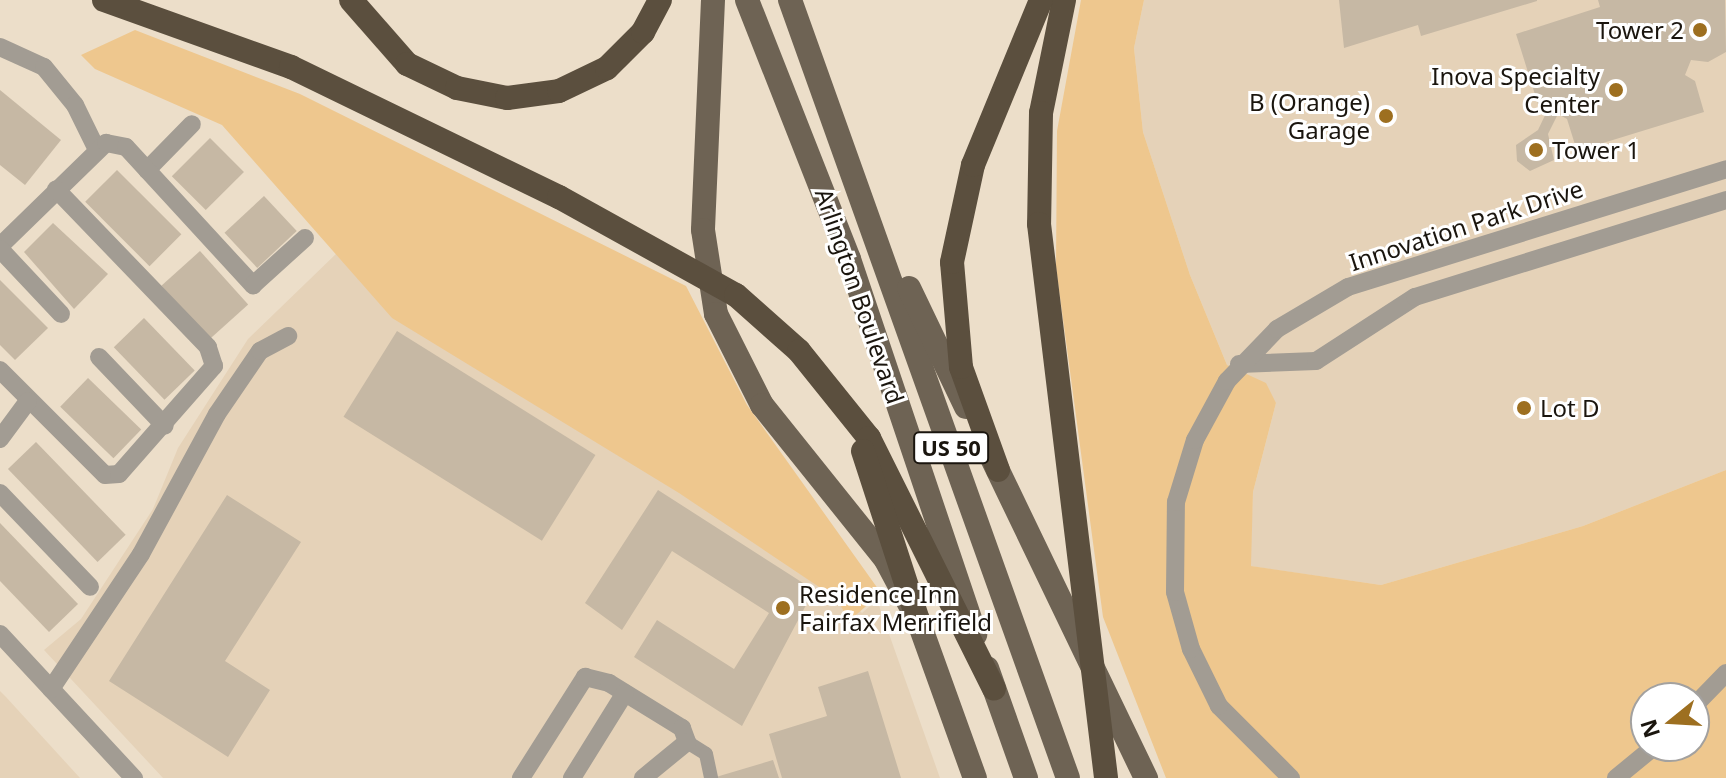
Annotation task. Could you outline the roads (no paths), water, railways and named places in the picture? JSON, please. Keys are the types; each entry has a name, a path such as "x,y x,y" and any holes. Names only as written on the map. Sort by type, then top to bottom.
{"highway":[{"path":"104,0 291,67 682,261 736,295 799,351 844,408 900,489 994,689"},
{"path":"351,0 407,64 457,88 507,98 559,91 607,68 643,32 660,0"},
{"path":"998,470 961,367 952,262 973,165 1041,0"},
{"path":"1064,0 1041,113 1039,224 1106,778"},
{"path":"844,408 918,620"}],"main road":[{"path":"713,0 703,230 716,314 762,405 886,560 918,620 975,778"},
{"name":"Arlington Boulevard","path":"747,0 849,259 1026,778"},
{"name":"Arlington Boulevard","path":"790,0 1068,778"},
{"path":"834,118 1146,778"}],"street":[{"path":"0,47 44,67 75,105 97,150"},
{"path":"147,170 192,124"},
{"path":"61,314 0,247 97,150 117,143 147,170 253,285 305,238"},
{"name":"Innovation Park Drive","path":"1291,778 1219,706 1191,649 1175,592 1172,532 1184,472 1239,364 1277,329 1348,287 1726,169"},
{"path":"0,370 91,468 119,474 209,376 214,356 56,189"},
{"path":"1239,364 1316,361 1330,344 1415,297 1726,200"},
{"path":"51,689 141,554 217,414 260,351 288,336"},
{"path":"99,357 165,426"},
{"path":"0,439 28,401"},
{"path":"0,493 90,587"},
{"path":"0,634 134,778"},
{"path":"1710,690 1726,673"},
{"path":"521,778 585,677 625,693 682,728 687,742 706,754 711,778"},
{"path":"572,778 625,693"},
{"path":"643,778 687,742"},
{"path":"1616,778 1636,762"}],"place":[{"name":"Tower 2","path":"1700,30"},
{"name":"Inova Specialty Center","path":"1616,90"},
{"name":"B (Orange) Garage","path":"1386,116"},
{"name":"Tower 1","path":"1536,150"},
{"name":"Lot D","path":"1524,408"},
{"name":"Residence Inn Fairfax Merrifield","path":"783,608"}]}
